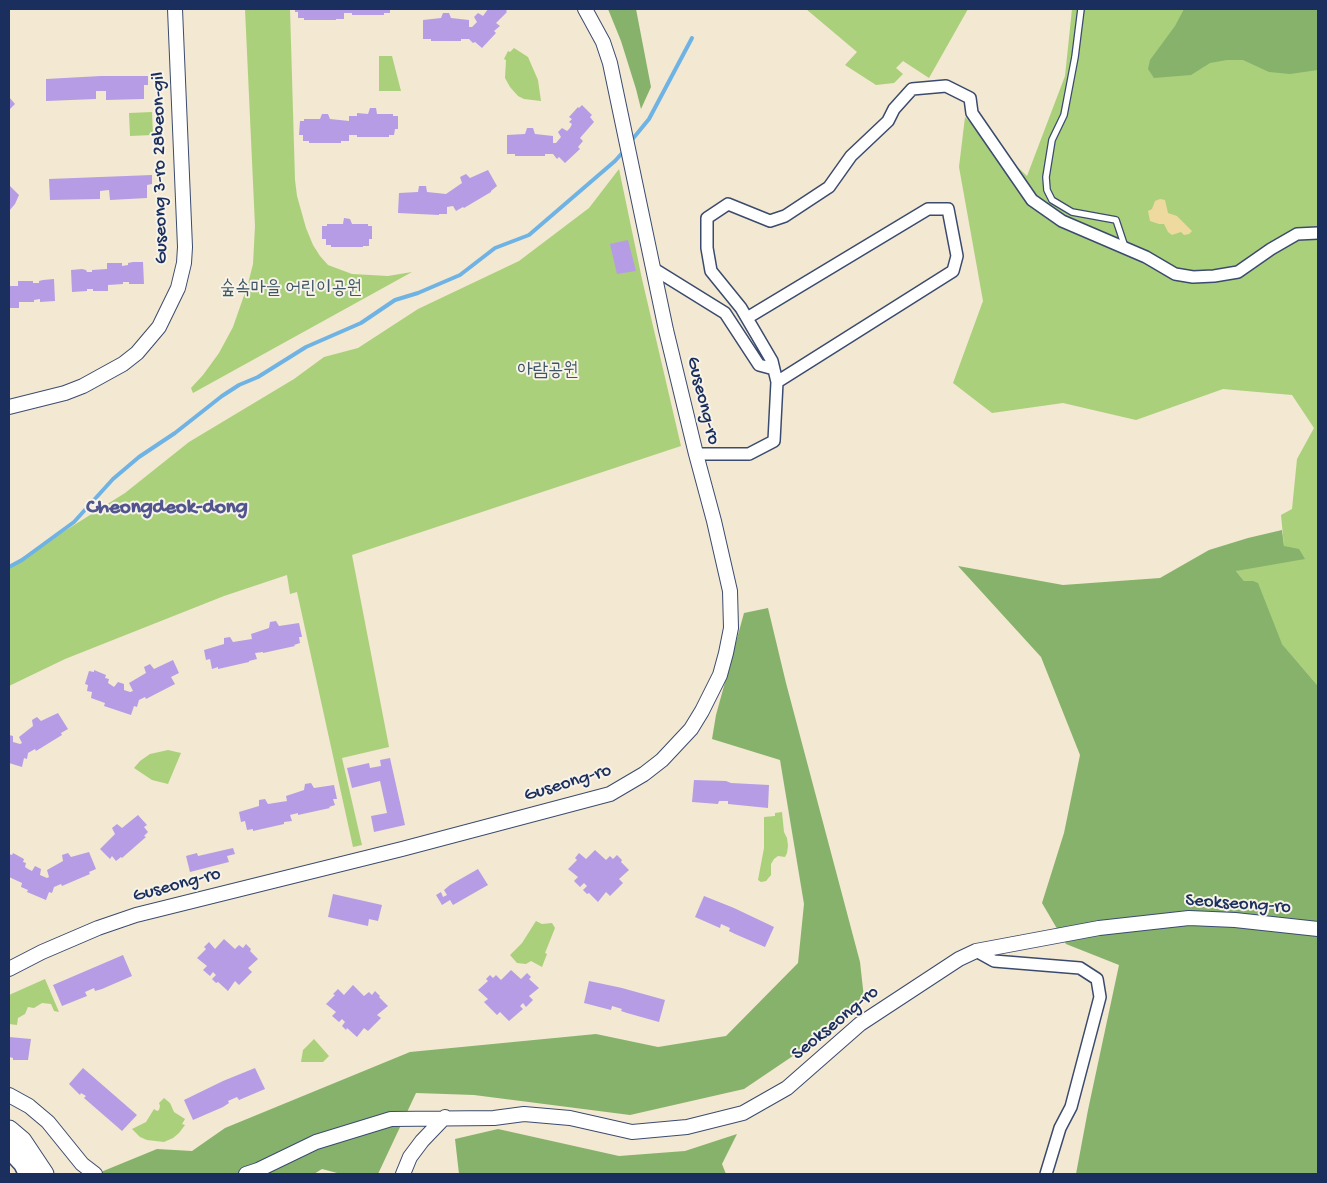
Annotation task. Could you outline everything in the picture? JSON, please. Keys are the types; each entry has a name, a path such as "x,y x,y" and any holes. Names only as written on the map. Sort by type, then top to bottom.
{"highway":[{"path":"9,1130 22,1140 44,1174"}],"main road":[{"path":"9,1150 22,1164 27,1174"}],"street":[{"name":"Guseong 3-ro 28beon-gil","path":"9,407 65,393 83,386 123,364 137,353 159,327 176,294 182,275 185,247 175,9"},
{"name":"Guseong-ro","path":"9,969 42,952 98,928 136,915 402,849 610,794 644,774 662,760 691,729 712,694 720,674 731,628 730,591 666,330 610,64 603,42 585,9"},
{"path":"696,454 749,454 774,441 777,382 772,361 747,318 711,271 708,248 708,218 728,204 770,221 784,216 829,187 851,156 888,121 894,109 912,89 946,86 970,98 972,112 1032,200 1062,221 1146,257 1175,274 1194,277 1238,272 1297,234 1318,233"},
{"path":"747,318 928,208 948,208 957,256 954,271 777,382"},
{"path":"654,268 725,313 759,365 774,369"},
{"name":"Seokseong-ro","path":"246,1174 316,1142 391,1119 494,1118 524,1114 570,1118 632,1132 688,1128 743,1113 787,1088 860,1024 959,959 976,951 1099,928 1189,918 1235,920 1318,929"},
{"path":"976,951 994,960 1080,968 1097,979 1100,997 1071,1107 1060,1128 1046,1174"},
{"path":"9,1095 29,1106 48,1122 82,1164 95,1174"},
{"path":"402,1174 422,1141 445,1117"}],"lane":[{"path":"1081,9 1075,57 1064,115 1052,140 1046,177 1047,190 1052,200 1072,212 1116,220 1126,249"}],"green space":[{"name":"숲속마을 어린이공원","path":"245,9 290,9 295,180 297,196 313,245 328,265 352,274 388,276 412,272 193,393 191,388 219,353 233,327 253,264 255,226"},
{"path":"608,9 636,9 651,87 641,109 621,41"},
{"path":"806,9 968,9 929,78 903,61 896,68 903,74 894,83 876,85 845,65 857,52"},
{"path":"1072,9 1318,9 1318,686 1281,643 1253,581 1244,581 1236,571 1284,546 1281,515 1292,509 1297,459 1314,428 1292,395 1223,389 1136,420 1063,403 992,413 953,383 983,301 959,167 965,117 1027,176 1065,76"},
{"path":"1184,9 1318,9 1318,70 1290,74 1269,72 1243,60 1227,60 1210,63 1191,75 1154,78 1148,69 1150,60 1175,26"},
{"path":"514,48 528,57 538,80 541,101 524,99 518,96 505,78 506,60 504,59 508,51 510,52"},
{"path":"379,56 392,56 401,91 379,91"},
{"path":"152,112 153,135 130,136 129,113"},
{"name":"아람공원","path":"619,169 642,279 681,446 352,555 389,747 342,758 362,845 353,847 297,592 290,594 287,575 224,596 65,659 9,686 9,566 125,493 189,442 294,379 324,357 358,348 418,309 519,261 589,208"},
{"path":"1282,530 1284,546 1299,549 1305,559 1236,571 1244,581 1258,583 1282,644 1318,686 1318,1174 1076,1174 1119,965 1066,944 1042,903 1064,833 1080,755 1041,657 958,566 1063,585 1160,578 1209,550"},
{"path":"768,608 860,962 864,998 821,1037 744,1089 630,1115 474,1095 416,1093 378,1174 341,1174 322,1169 314,1174 96,1174 157,1149 192,1151 225,1128 410,1052 596,1034 658,1047 726,1036 798,963 804,904 780,760 712,739 716,715 744,613"},
{"path":"168,750 181,753 168,784 152,780 134,768 150,754"},
{"path":"782,812 784,832 788,846 787,853 785,857 778,856 774,859 771,864 771,875 766,881 761,882 758,880 764,848 764,817 775,816 775,813"},
{"path":"536,921 542,924 552,923 555,928 545,953 547,954 542,967 531,961 526,964 517,963 510,955 522,943"},
{"path":"45,979 59,1012 54,1011 51,1004 42,1003 34,1008 28,1007 25,1014 18,1018 17,1025 9,1024 9,995"},
{"path":"314,1039 329,1056 323,1062 301,1062 303,1050"},
{"path":"164,1098 170,1103 174,1112 185,1119 182,1124 185,1125 173,1138 164,1142 147,1140 140,1137 132,1129 146,1122 154,1109 159,1110 159,1103"},
{"path":"498,1129 619,1156 685,1151 737,1134 722,1164 726,1174 459,1174 455,1139"}],"sand":[{"path":"1165,200 1168,213 1177,216 1192,231 1189,234 1184,235 1181,232 1172,235 1164,224 1150,221 1148,211 1152,209 1155,201"}],"building":[{"path":"295,9 390,9 390,13 384,13 384,15 352,15 352,13 344,13 344,19 304,20 304,18 298,18 298,12 295,12"},
{"path":"488,9 508,9 496,23 500,26 494,31 496,33 482,48 469,39 461,39 461,41 431,41 431,39 423,39 423,20 441,18 443,13 449,13 451,18 469,20 469,27 472,27 477,22 474,17 478,13 483,16"},
{"path":"148,76 148,85 144,85 144,99 106,100 106,91 96,91 96,99 46,101 46,79"},
{"path":"9,97 15,104 9,110"},
{"path":"582,105 592,115 590,117 594,122 580,138 583,141 578,147 580,149 565,163 559,157 557,159 553,154 545,154 545,156 515,156 515,154 507,154 507,135 525,134 527,128 533,128 535,134 553,136 553,143 556,143 561,137 558,132 562,128 567,131 570,128 572,124 569,122 572,119 569,117"},
{"path":"370,108 376,108 377,114 393,114 393,116 398,116 398,129 395,129 394,135 389,135 389,137 357,137 357,135 349,135 349,141 341,141 341,143 309,143 309,141 303,141 303,135 299,135 300,121 304,121 304,119 320,119 322,114 328,114 330,119 349,121 349,116 357,116 357,113 368,114"},
{"path":"488,170 497,186 491,192 464,208 456,211 453,206 447,207 447,214 439,215 398,213 399,193 418,192 419,186 426,186 427,192 446,194 462,183 460,177 466,174 470,178"},
{"path":"152,175 152,184 147,185 147,198 110,200 109,190 100,191 100,199 50,200 49,179"},
{"path":"9,185 19,195 9,211"},
{"path":"344,218 350,219 352,224 368,224 368,226 372,226 372,239 369,239 369,246 331,247 331,245 326,245 326,239 322,239 322,226 327,226 327,224 343,224"},
{"path":"628,240 636,271 617,274 610,244"},
{"path":"133,262 143,262 144,284 123,282 123,284 108,285 108,291 87,289 87,291 72,292 71,270 82,269 92,272 92,270 107,269 107,263 122,263 122,266"},
{"path":"54,279 55,301 40,302 40,299 34,300 34,302 19,302 19,308 9,308 9,286 18,286 18,281 39,283 39,281"},
{"path":"276,621 279,626 299,623 302,637 299,637 300,643 295,646 255,653 257,659 218,669 218,667 212,669 210,659 206,660 204,650 224,644 224,638 230,637 233,642 252,639 251,634 269,628 270,622"},
{"path":"173,660 179,673 171,677 175,684 146,699 145,697 139,700 137,707 134,706 131,715 104,706 105,703 91,698 92,692 87,691 88,685 85,684 89,671 94,672 94,670 106,675 105,678 109,679 108,683 114,687 118,682 124,684 124,690 130,692 133,691 129,683 146,673 144,667 150,664 154,669"},
{"path":"58,713 68,729 61,733 62,735 36,751 35,749 28,753 27,759 24,758 22,767 9,763 9,735 13,736 13,742 20,744 22,743 19,737 33,726 32,720 37,717 41,721"},
{"path":"390,758 405,825 374,832 371,816 387,813 380,781 352,788 347,768 369,763 370,768 381,766 380,760"},
{"path":"694,780 769,785 768,808 728,804 728,801 719,801 718,804 692,802"},
{"path":"311,783 314,788 334,785 337,799 333,799 335,805 330,808 290,815 292,821 253,831 253,829 247,830 245,821 241,822 239,812 259,806 259,800 265,799 268,804 287,801 286,796 304,790 305,784"},
{"path":"138,815 147,825 144,827 148,832 144,836 146,837 122,858 116,861 112,856 110,859 100,849 115,834 112,828 117,824 122,828"},
{"path":"233,848 235,854 227,856 229,862 190,872 186,856 197,853 198,856"},
{"path":"595,850 606,860 610,856 613,859 617,855 629,870 619,879 623,883 610,896 606,892 598,902 583,890 587,886 584,883 580,887 574,881 578,877 568,869 577,860 575,858 579,853 586,859"},
{"path":"89,852 96,869 89,872 90,874 62,886 61,884 54,887 52,893 49,892 46,900 27,892 28,890 21,887 22,883 9,877 9,854 12,855 13,853 24,859 25,867 32,871 35,866 41,869 40,875 47,878 49,877 47,870 63,861 62,855 68,853 71,857"},
{"path":"478,869 488,885 453,905 450,900 442,905 436,895 441,892 443,897 447,895 444,890"},
{"path":"333,894 382,905 378,921 369,919 368,926 328,917"},
{"path":"704,896 774,927 765,947 729,931 730,928 721,924 720,928 695,917"},
{"path":"224,939 235,949 239,945 243,948 246,944 258,959 248,968 252,972 239,985 235,981 228,991 212,979 216,975 213,972 210,976 203,970 207,966 197,958 206,949 204,947 209,942 215,949"},
{"path":"123,955 132,976 102,989 95,991 94,988 85,992 87,996 62,1006 53,985"},
{"path":"511,970 521,979 527,973 531,977 529,979 539,988 529,996 533,1000 526,1007 523,1003 520,1006 523,1009 509,1021 500,1012 497,1015 484,1002 488,999 478,990 488,981 486,979 490,975 493,978 496,975 501,980"},
{"path":"589,981 665,1000 659,1022 621,1011 622,1009 612,1006 611,1010 584,1003"},
{"path":"353,985 364,996 369,992 372,995 375,991 388,1006 377,1015 381,1018 368,1031 364,1028 357,1037 342,1026 345,1022 342,1019 339,1022 332,1016 336,1012 326,1004 338,989 344,995"},
{"path":"9,1037 31,1039 28,1060 13,1060 13,1058 9,1057"},
{"path":"83,1068 137,1115 122,1131 84,1098 86,1096 81,1093 80,1095 69,1084"},
{"path":"255,1068 265,1089 239,1100 237,1097 228,1101 229,1103 223,1107 193,1120 184,1100"}],"waterway":[{"path":"631,141 649,119 692,38"},
{"path":"9,567 22,560 74,522 113,479 139,457 175,433 222,396 239,385 258,377 306,347 361,323 395,300 418,293 460,275 495,248 529,235 615,161 624,151"}],"district":[{"name":"Cheongdeok-dong","path":"167,509"}]}
